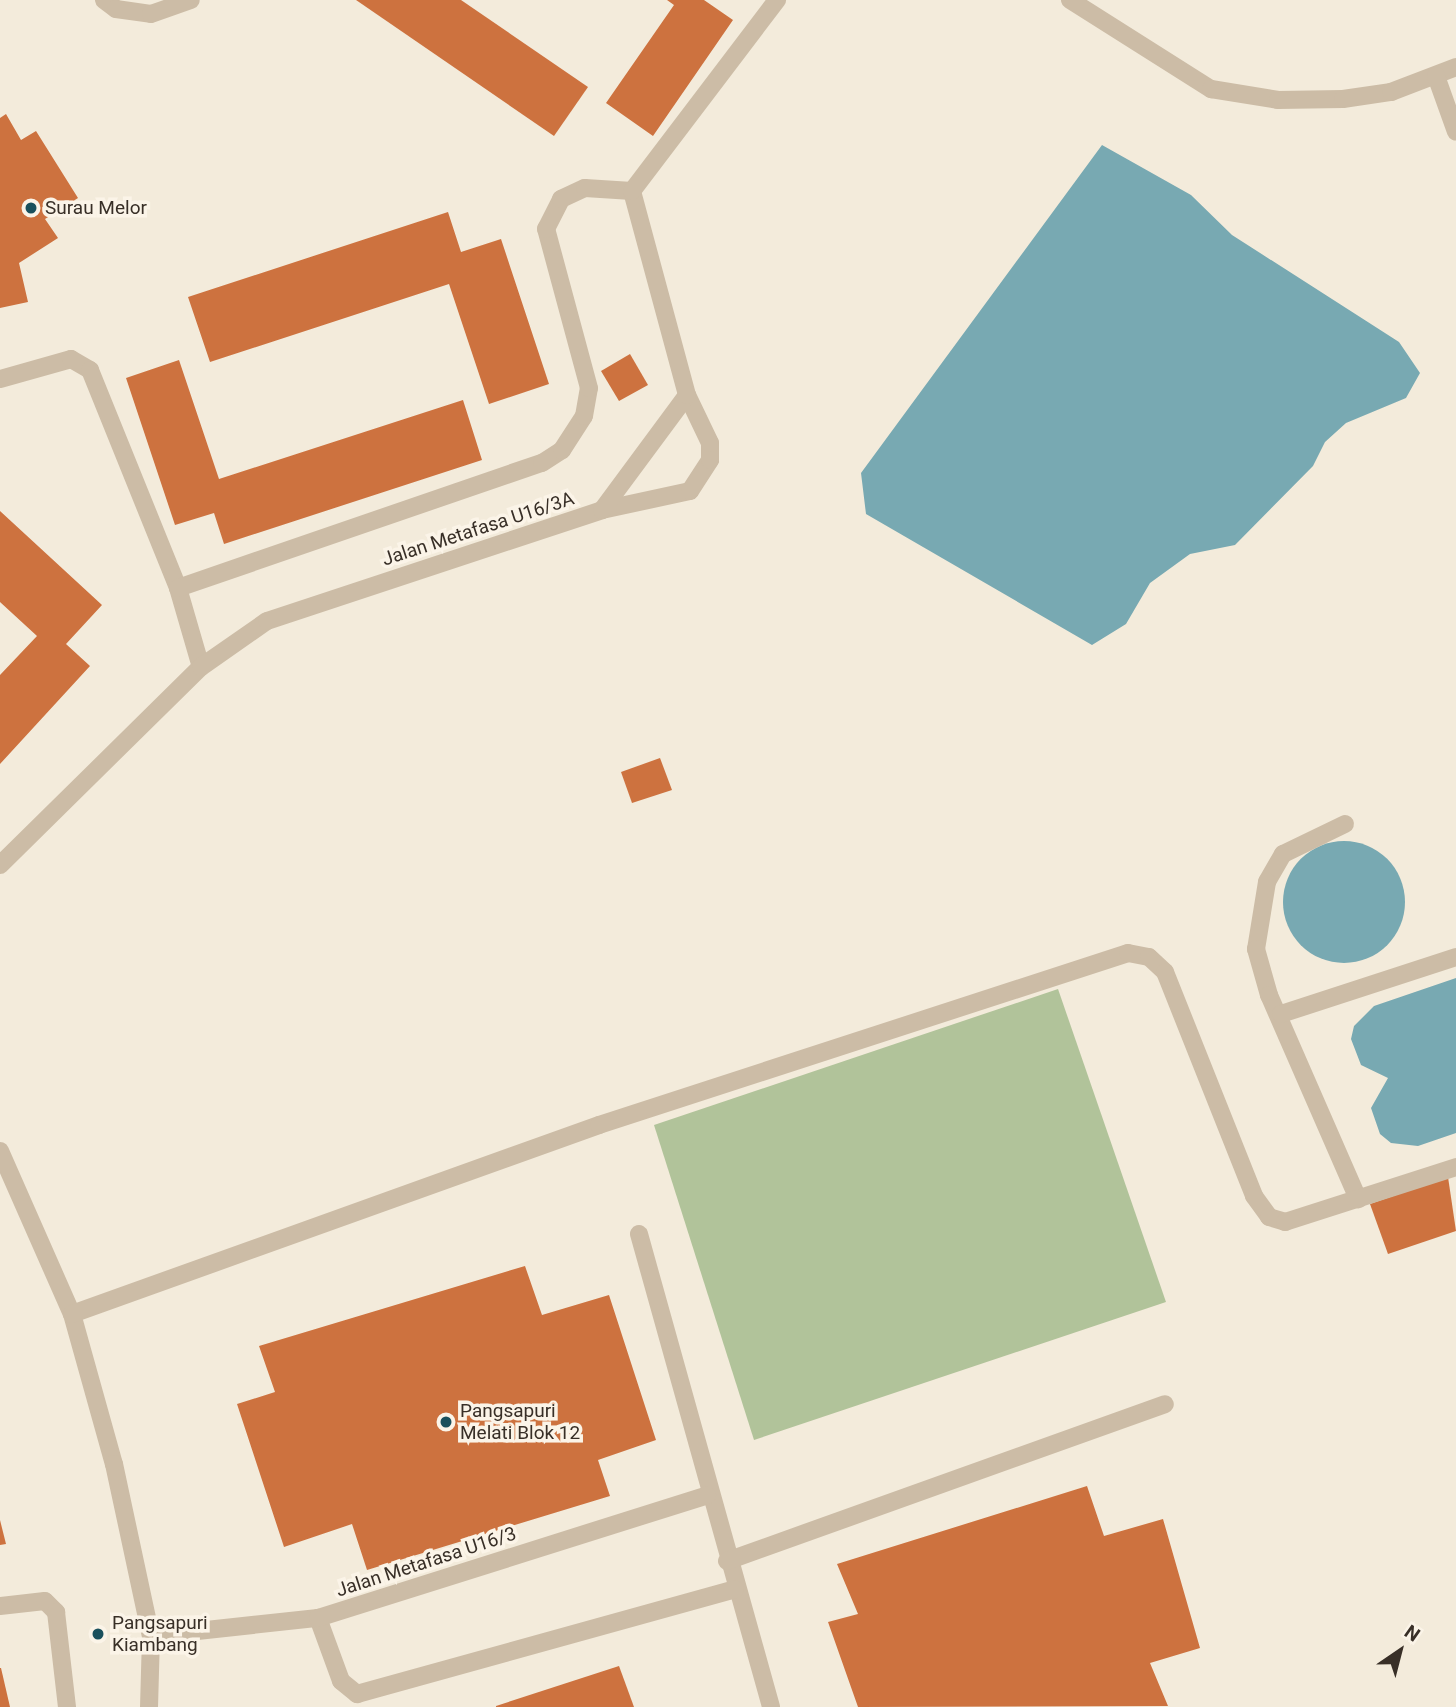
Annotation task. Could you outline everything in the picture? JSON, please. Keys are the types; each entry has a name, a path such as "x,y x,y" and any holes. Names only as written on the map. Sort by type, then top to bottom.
{"street":[{"path":"104,0 116,9 151,13 191,0"},
{"path":"632,191 777,0"},
{"path":"1070,0 1211,89 1278,100 1343,99 1436,76 1456,67"},
{"path":"1436,76 1456,132"},
{"path":"178,588 542,463 562,450 584,416 589,388 546,229 561,199 585,188 632,191"},
{"path":"602,510 690,491 710,460 710,443 687,395 632,191"},
{"path":"0,379 71,359 90,370 178,588 201,667"},
{"name":"Jalan Metafasa U16/3A","path":"0,865 201,667 267,621 602,510 687,395"},
{"path":"1345,824 1283,854 1267,882 1256,949 1358,1199"},
{"path":"72,1314 599,1125 1128,953 1149,957 1165,972 1263,1210 1285,1222 1456,1167"},
{"path":"1281,1014 1456,957"},
{"path":"0,1150 72,1314 114,1464 150,1636 149,1707"},
{"path":"639,1234 707,1495 771,1707"},
{"path":"727,1562 1165,1404"},
{"name":"Jalan Metafasa U16/3","path":"150,1636 318,1618 707,1495"},
{"path":"318,1618 341,1681 357,1694 735,1589"},
{"path":"0,1606 45,1601 55,1612 67,1707"}],"green space":[{"path":"1058,989 1166,1302 754,1440 654,1125"}],"water":[{"path":"1102,145 1191,195 1232,235 1399,342 1420,373 1406,398 1346,423 1325,442 1313,466 1235,545 1190,554 1150,583 1126,624 1092,645 866,514 861,473"},
{"path":"1344,841 1367,846 1387,859 1400,879 1405,902 1400,925 1387,945 1367,958 1344,963 1321,958 1301,945 1288,925 1283,902 1288,879 1301,859 1321,846"},
{"path":"1456,978 1456,1133 1418,1146 1391,1143 1380,1134 1371,1108 1388,1078 1361,1065 1351,1039 1354,1026 1374,1006"}],"building":[{"path":"356,0 461,0 588,87 554,136"},
{"path":"667,0 704,0 733,20 653,136 606,103 674,5"},
{"name":"Surau Melor","path":"6,114 21,140 36,131 78,198 45,219 58,238 19,263 28,302 0,308 0,118"},
{"path":"448,212 461,252 501,239 549,384 489,404 449,284 210,362 188,297"},
{"path":"630,354 648,385 619,401 601,371"},
{"path":"179,360 219,479 463,400 482,460 224,544 214,513 175,525 126,378"},
{"path":"0,511 102,605 66,644 90,666 0,764 0,675 37,636 0,602"},
{"path":"660,758 672,790 632,803 621,772"},
{"path":"1448,1177 1456,1231 1388,1254 1370,1204"},
{"name":"Pangsapuri Melati Blok 12","path":"525,1266 542,1315 609,1295 656,1440 598,1460 610,1496 367,1570 352,1524 284,1547 237,1404 275,1392 259,1346"},
{"path":"1087,1486 1104,1536 1163,1519 1200,1648 1150,1663 1168,1706 858,1707 828,1622 858,1614 837,1564"},
{"path":"0,1520 6,1544 0,1545"},
{"path":"619,1666 634,1707 496,1707 496,1706"},
{"path":"1,1668 10,1707 0,1707"}],"place":[{"name":"Surau Melor","path":"31,208"},
{"name":"Pangsapuri Melati Blok 12","path":"446,1422"},
{"name":"Pangsapuri Kiambang","path":"98,1634"}]}
